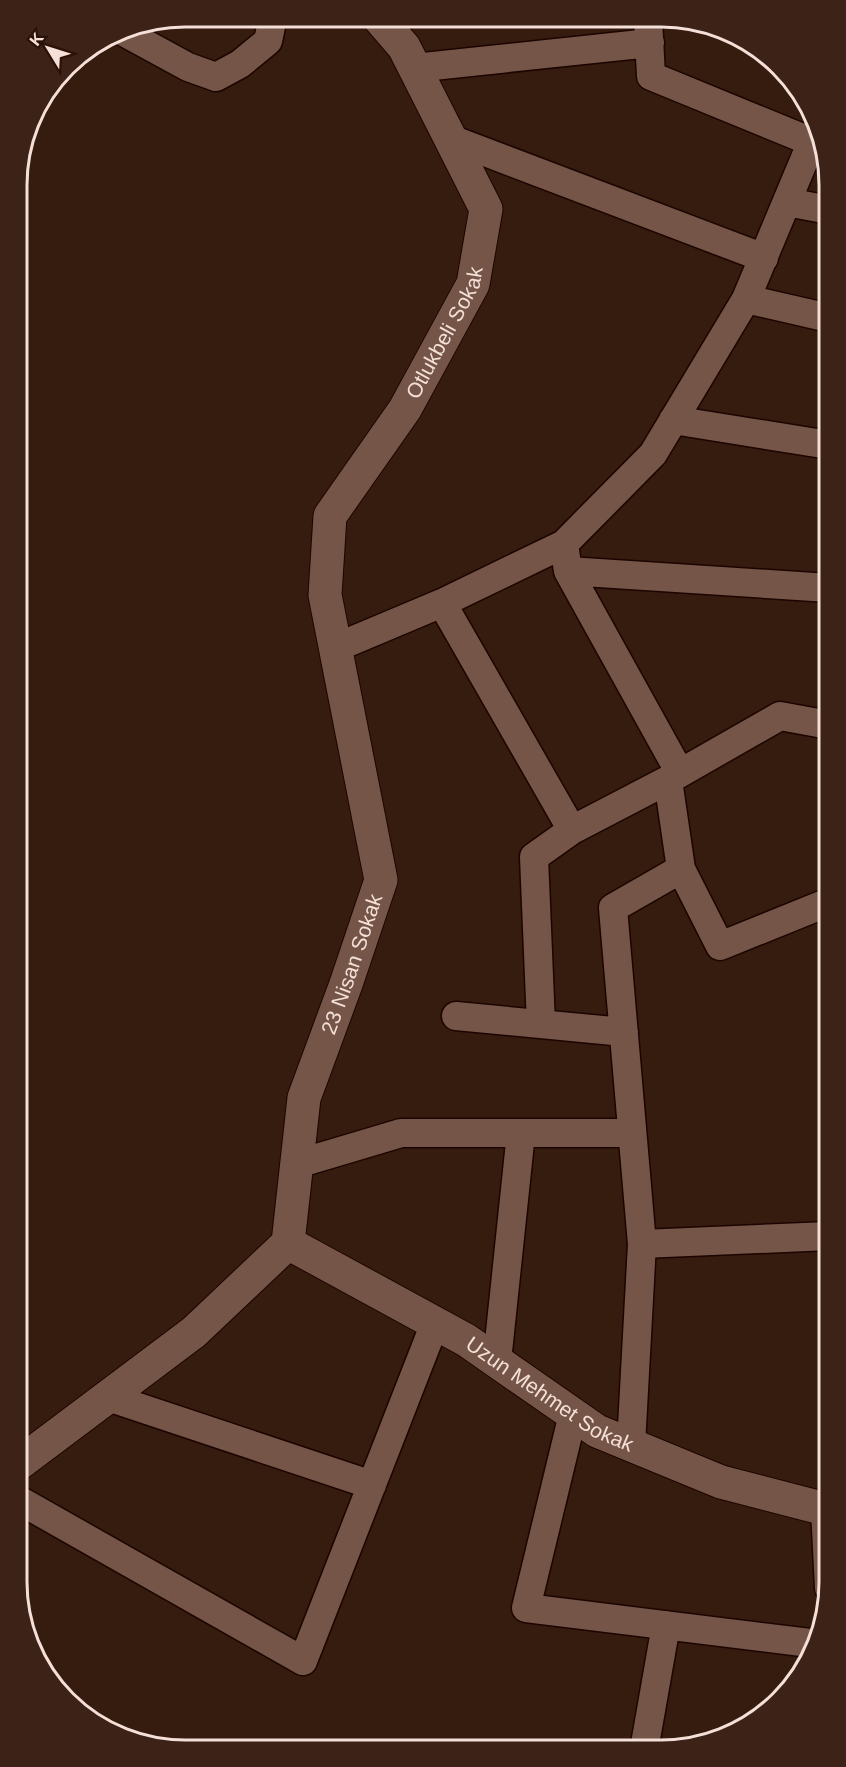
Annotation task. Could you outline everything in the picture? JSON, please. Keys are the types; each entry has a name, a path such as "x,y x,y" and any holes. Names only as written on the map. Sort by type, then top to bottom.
{"street":[{"path":"131,36 188,67 216,77 240,64 268,41 271,27"},
{"name":"Otlukbeli Sokak","path":"335,648 324,595 330,516 405,409 473,284 486,209 404,47 387,27"},
{"path":"414,68 649,31 651,76 811,133"},
{"path":"451,139 764,258"},
{"path":"566,557 652,454 747,299 813,141"},
{"path":"787,202 819,208"},
{"path":"747,299 819,315"},
{"path":"673,420 819,443"},
{"path":"335,648 442,603 566,557 819,587"},
{"path":"566,557 674,776 681,869 720,946 819,906"},
{"path":"442,603 572,831"},
{"name":"23 Nisan Sokak","path":"288,1243 304,1098 381,880 335,648"},
{"path":"541,1024 534,857 572,831 780,716 819,723"},
{"path":"631,1445 642,1244 613,908 681,869"},
{"path":"456,1016 624,1032"},
{"path":"297,1164 401,1133 632,1133"},
{"path":"497,1361 521,1133"},
{"path":"642,1244 819,1236"},
{"path":"27,1458 194,1332 288,1243"},
{"name":"Uzun Mehmet Sokak","path":"288,1243 466,1340 597,1431 722,1482 819,1507"},
{"path":"27,1505 303,1661 435,1323"},
{"path":"108,1397 372,1485"},
{"path":"573,1414 526,1608 807,1643"},
{"path":"646,1740 666,1625"}]}
